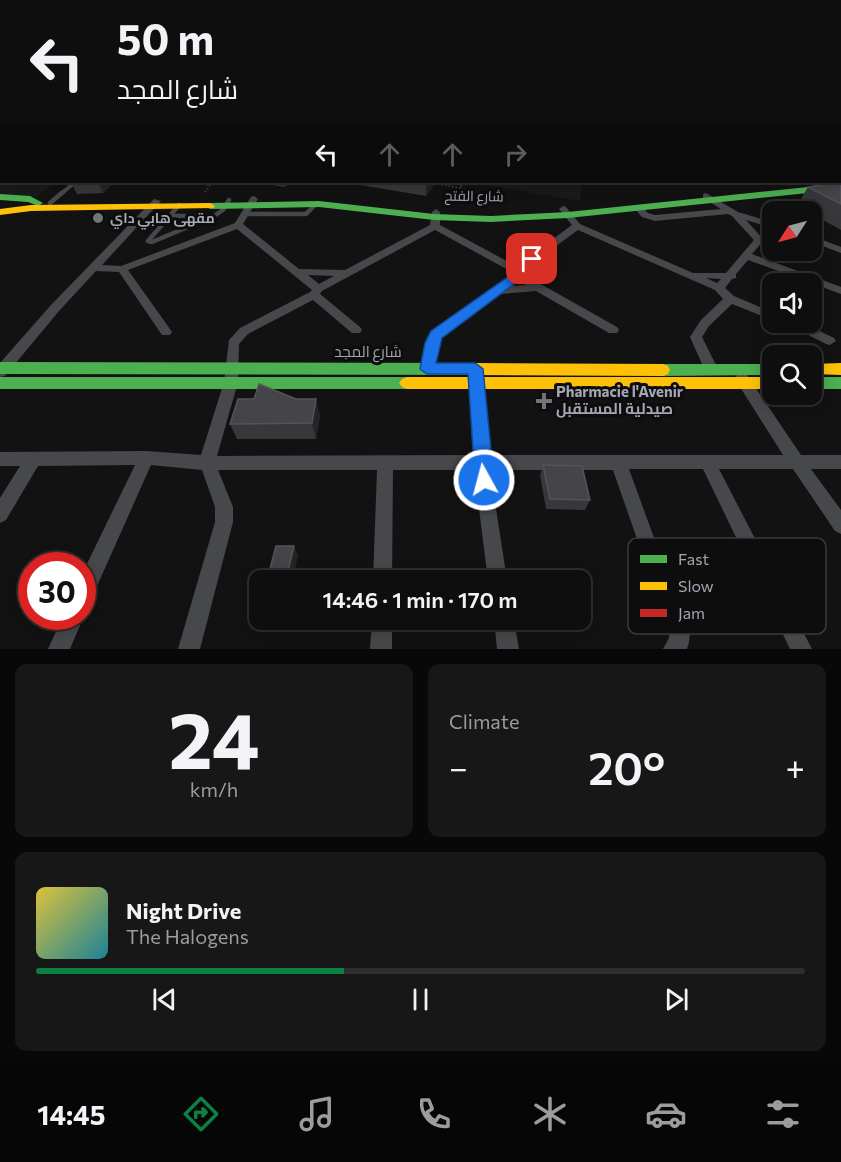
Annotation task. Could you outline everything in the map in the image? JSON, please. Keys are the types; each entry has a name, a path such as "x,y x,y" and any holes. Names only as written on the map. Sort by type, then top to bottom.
{"street":[{"name":"شارع الفتح","path":"566,212 638,208 799,185 841,184"},
{"name":"شارع الفتح","path":"250,206 324,199 435,218 491,219 710,198 841,189"},
{"name":"شارع الفتح","path":"0,197 30,199 40,205 228,202 250,206 316,204 359,206"},
{"path":"710,198 731,213 759,240"},
{"name":"شارع الفتح","path":"40,205 154,203 179,205 228,202"},
{"path":"1,369 154,203"},
{"path":"0,208 40,205"},
{"path":"92,268 122,269 238,225 250,206"},
{"path":"638,208 645,215 655,218 731,213 762,224"},
{"path":"566,212 577,226 719,288 730,299 762,312"},
{"path":"189,649 224,522 224,507 207,462 231,375 231,351 238,336 316,292 435,218 538,287 613,330"},
{"path":"238,225 297,272 356,330"},
{"path":"427,369 436,335 498,291 517,273 577,226"},
{"path":"719,288 732,276 762,237"},
{"path":"822,243 841,250"},
{"path":"747,256 841,291"},
{"path":"122,269 166,332"},
{"path":"297,272 346,273"},
{"path":"690,275 732,276"},
{"path":"498,291 538,287"},
{"path":"711,369 696,337 705,323 730,299"},
{"path":"814,333 830,340"},
{"name":"شارع المجد","path":"1,369 231,375 741,376 762,372"},
{"name":"شارع المجد","path":"0,383 427,369 475,375 711,369 762,380"},
{"path":"822,369 841,369"},
{"path":"475,375 482,460 497,570"},
{"path":"741,376 841,525"},
{"path":"822,383 841,383"},
{"path":"96,567 146,458"},
{"path":"0,459 146,458 207,462 482,460 841,462"},
{"path":"0,514 33,459"},
{"path":"382,570 385,462"},
{"path":"618,462 645,538"},
{"path":"707,462 745,538"},
{"path":"59,649 68,630"},
{"path":"381,649 382,630"},
{"path":"505,630 508,649"},
{"path":"674,649 679,642 680,634"},
{"path":"793,634 801,649"}],"lane":[{"path":"40,205 74,183"},
{"path":"179,205 148,241 159,240 214,216 228,202"},
{"path":"169,216 214,216"}],"path":[{"path":"194,183 210,185 205,192"},
{"path":"433,183 477,193"},
{"path":"460,188 463,183"}],"shaded area":[{"path":"0,183 55,183 36,197 0,195"},
{"path":"476,183 582,183 580,201"}],"building":[{"path":"830,183 841,184 841,204 808,187"},
{"path":"259,384 296,399 316,399 312,423 230,424 238,399 254,399"},
{"path":"543,465 582,466 590,500 550,499"},
{"path":"276,546 294,546 288,570 270,570"}],"traffic: fast":[{"path":"210,206 319,204 434,217 491,219 568,215 808,190 841,189"},
{"path":"0,197 30,199 38,203"},
{"path":"0,368 473,369"},
{"path":"663,370 762,370"},
{"path":"0,383 407,383"},
{"path":"822,383 841,383"}],"traffic: slow":[{"path":"0,212 31,208 210,206"},
{"path":"473,369 663,370"},
{"path":"822,369 841,369"},
{"path":"407,383 762,383"}],"place":[{"name":"مقهى هابي داي","path":"98,218"},
{"name":"Pharmacie l'Avenir صيدلية المستقبل","path":"544,401"}],"route":[{"path":"484,480 475,369 427,369 432,343 436,335 518,276 517,270 532,259"}]}
